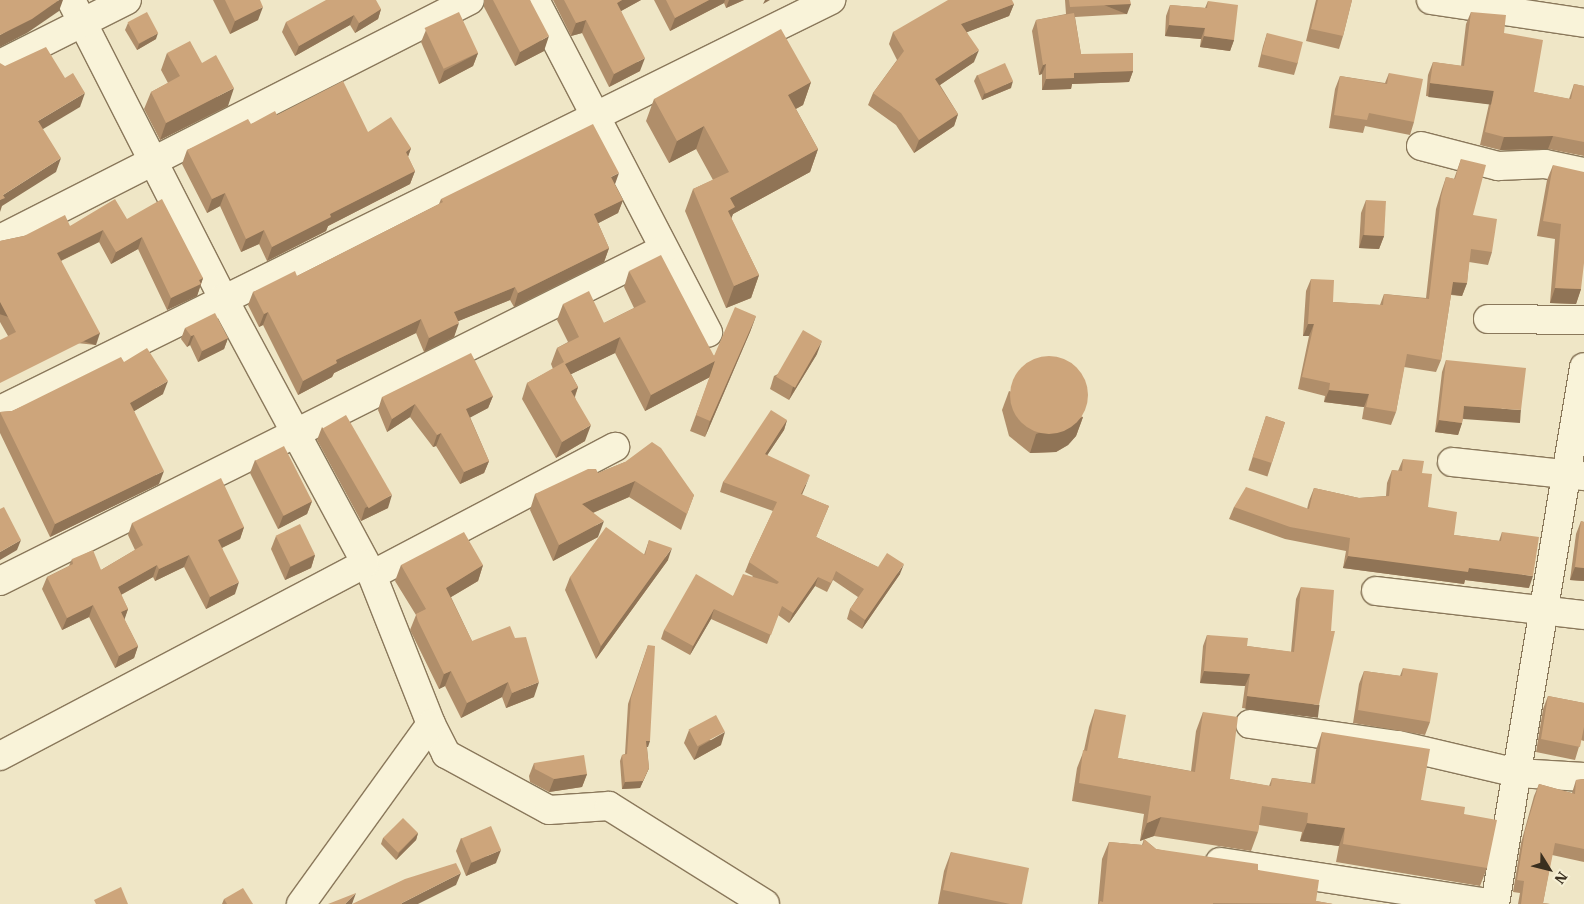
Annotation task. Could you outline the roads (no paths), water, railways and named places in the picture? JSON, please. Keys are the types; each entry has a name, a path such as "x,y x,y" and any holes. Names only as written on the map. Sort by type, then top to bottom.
{"street":[{"path":"0,64 77,11 127,0"},
{"path":"0,239 153,163 470,0"},
{"path":"535,0 708,333"},
{"path":"0,410 223,298 831,0"},
{"path":"1431,0 1584,23"},
{"path":"77,11 223,298 368,570 431,724 446,754 549,810 609,806 766,904"},
{"path":"1422,146 1498,166 1545,164 1584,172"},
{"path":"0,581 664,249"},
{"path":"1488,319 1584,320"},
{"path":"1191,857 1494,904 1544,610 1575,475 1584,367"},
{"path":"0,756 615,447"},
{"path":"1452,462 1575,475"},
{"path":"1376,591 1584,615"},
{"path":"301,904 431,724"},
{"path":"1250,724 1398,746 1517,773 1584,778"}]}
